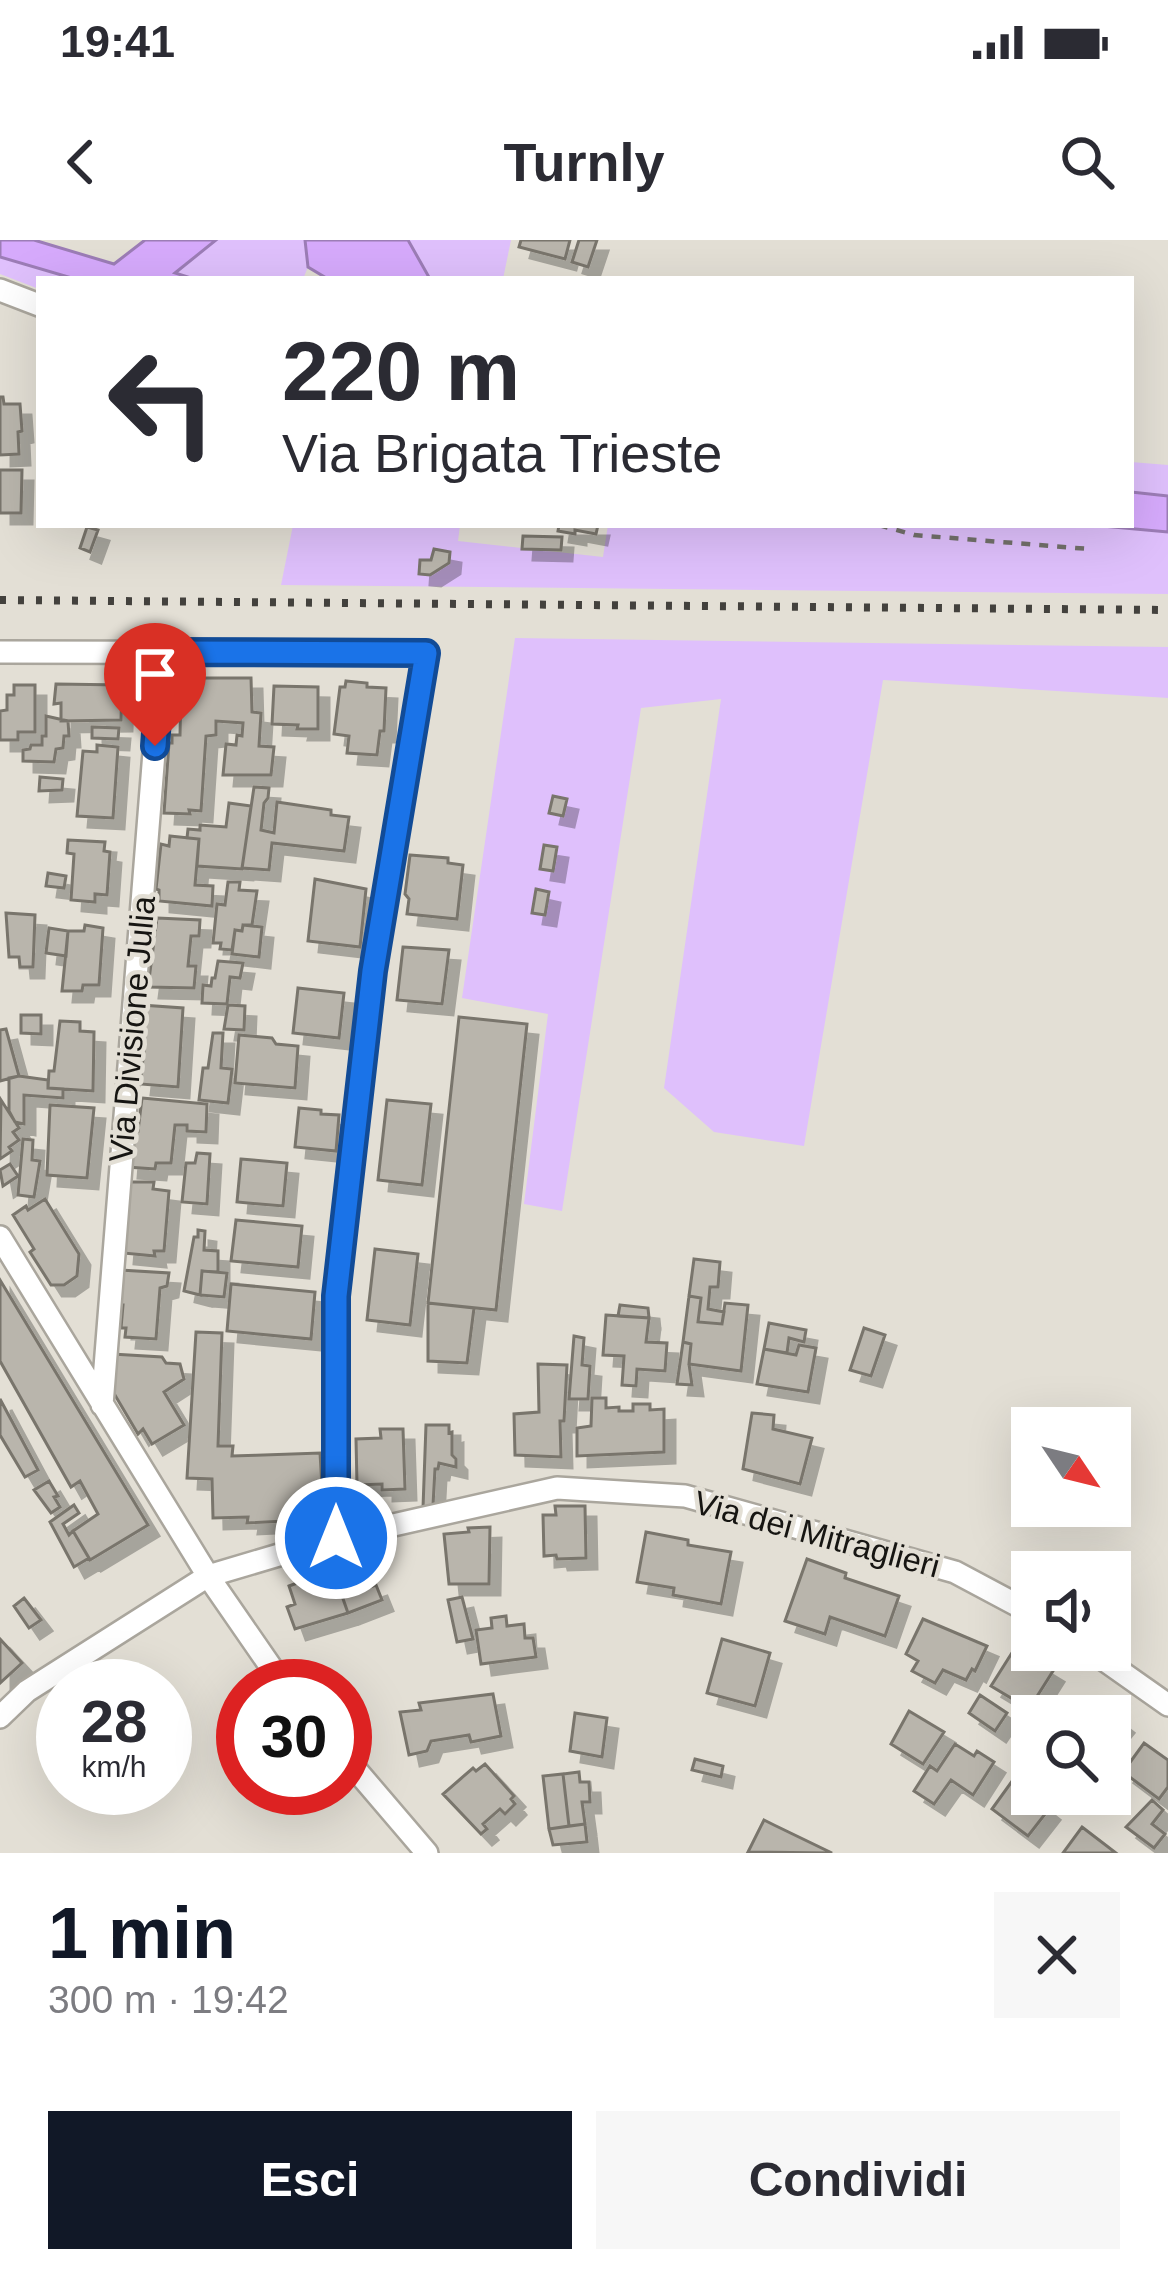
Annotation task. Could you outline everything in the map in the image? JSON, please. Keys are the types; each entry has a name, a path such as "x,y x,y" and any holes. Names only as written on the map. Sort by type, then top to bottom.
{"street":[{"path":"0,290 36,304"},
{"path":"0,652 426,653 373,971 336,1296 336,1538"},
{"name":"Via Divisione Julia","path":"101,1405 162,652"},
{"path":"0,1237 208,1576 265,1659"},
{"name":"Via dei Mitraglieri","path":"0,1717 27,1691 208,1576 336,1538 557,1488 685,1496 956,1572 1011,1601"},
{"path":"1120,1671 1168,1705"},
{"path":"372,1789 427,1853"}],"path":[{"path":"890,528 914,535 1089,549"}],"shaded area":[{"path":"0,240 34,240 114,264 145,240 216,240 175,273 184,276 65,276 0,257"},
{"path":"216,240 305,240 304,276 174,274"},
{"path":"305,240 408,240 428,276 323,276 308,267"},
{"path":"408,240 511,240 504,276 428,276"},
{"path":"0,257 65,276 36,276 36,288 0,274"},
{"path":"1134,462 1168,465 1168,496 1134,492"},
{"path":"1134,492 1168,496 1168,532 1124,528 1134,528"},
{"path":"292,528 460,528 458,541 603,557 608,528 1123,528 1168,532 1168,594 281,585"},
{"path":"515,638 1168,647 1168,698 883,680 804,1146 714,1132 664,1088 721,699 641,708 562,1211 524,1204 548,1014 462,998"}],"building":[{"path":"521,240 570,240 565,259 519,247"},
{"path":"579,240 597,240 588,267 572,262"},
{"path":"0,397 4,404 20,404 19,454 0,455"},
{"path":"0,470 22,470 21,513 0,513"},
{"path":"87,528 98,530 90,552 80,548"},
{"path":"558,528 597,528 596,534"},
{"path":"523,536 562,537 561,550 522,549"},
{"path":"434,549 450,552 449,563 430,575 419,574 420,560 431,560"},
{"path":"191,678 251,678 252,712 261,713 259,746 274,747 271,775 223,775 226,744 236,745 243,723 216,721 216,735 206,736 201,811 164,813 169,743 172,735 180,735 181,687 191,686"},
{"path":"346,681 386,688 384,731 380,731 377,755 347,753 349,736 334,734 340,687"},
{"path":"56,684 122,685 121,720 61,721 61,703 54,704"},
{"path":"14,685 35,685 35,732 18,732 18,740 0,740 0,711 7,710 7,695 14,695"},
{"path":"274,686 318,687 318,729 272,724"},
{"path":"46,716 68,721 69,736 64,736 63,748 56,749 54,762 23,761 23,750 42,745"},
{"path":"92,727 119,728 118,739 92,738"},
{"path":"97,745 118,747 113,818 77,816 83,751 97,752"},
{"path":"40,777 63,779 62,790 39,791"},
{"path":"254,787 269,788 261,830 274,833 277,802 331,810 331,815 349,817 344,851 272,843 269,870 242,868"},
{"path":"553,796 567,799 563,816 549,813"},
{"path":"229,803 251,806 242,869 197,866 199,839 187,838 188,829 226,827"},
{"path":"170,836 199,839 195,885 213,886 212,906 159,901 161,844 169,846"},
{"path":"68,840 105,842 104,851 110,852 107,895 95,894 95,902 71,900 74,854 67,853"},
{"path":"544,845 557,847 553,871 540,869"},
{"path":"410,855 448,858 448,863 463,865 457,919 407,914"},
{"path":"48,873 66,876 64,888 46,886"},
{"path":"315,879 366,889 360,947 308,941"},
{"path":"228,882 240,882 239,890 257,891 252,925 235,930 232,950 213,943 217,904 225,905"},
{"path":"536,889 549,892 545,915 532,913"},
{"path":"6,913 35,915 33,967 20,967 19,957 9,957"},
{"path":"157,918 200,920 199,936 191,936 188,966 196,966 194,988 148,987"},
{"path":"85,925 103,928 99,985 62,991 68,931 84,931"},
{"path":"243,925 262,927 259,957 232,954 235,930 242,931"},
{"path":"49,928 68,931 66,956 46,953"},
{"path":"403,947 449,950 442,1004 397,1000"},
{"path":"218,961 243,963 240,978 230,977 227,1004 202,1003 203,985 211,986"},
{"path":"298,988 344,993 339,1038 293,1033"},
{"path":"141,1005 183,1008 178,1087 140,1084 145,1042 139,1042"},
{"path":"228,1005 245,1006 244,1030 224,1029"},
{"path":"21,1015 41,1015 41,1034 21,1033"},
{"path":"459,1017 527,1024 496,1310 428,1303"},
{"path":"60,1021 80,1022 80,1031 94,1032 93,1091 48,1088"},
{"path":"6,1029 19,1076 0,1081 0,1030"},
{"path":"213,1033 223,1033 221,1068 232,1069 228,1103 199,1100"},
{"path":"239,1035 298,1046 295,1088 235,1083"},
{"path":"9,1078 48,1080 48,1088 63,1089 63,1098 24,1095 24,1124 15,1122 9,1111"},
{"path":"142,1098 207,1104 206,1132 175,1125 171,1163 156,1163 155,1169 127,1167 130,1130 138,1131"},
{"path":"1,1100 19,1128 13,1132 19,1140 0,1159"},
{"path":"387,1100 431,1104 422,1185 378,1180"},
{"path":"50,1105 94,1108 87,1178 47,1175"},
{"path":"299,1108 339,1115 336,1151 295,1147"},
{"path":"23,1139 33,1140 32,1160 40,1161 34,1197 18,1195"},
{"path":"197,1153 210,1154 207,1204 182,1202 186,1163 195,1163"},
{"path":"241,1159 287,1163 283,1206 237,1202"},
{"path":"10,1164 18,1176 3,1186 0,1170"},
{"path":"129,1182 154,1182 153,1189 169,1191 164,1251 154,1251 155,1256 123,1253"},
{"path":"45,1199 79,1254 77,1276 64,1285 51,1285 13,1215"},
{"path":"236,1220 302,1226 298,1267 231,1261"},
{"path":"198,1230 205,1231 204,1250 218,1251 218,1272 202,1271 200,1295 184,1291"},
{"path":"375,1249 418,1254 410,1325 367,1320"},
{"path":"694,1259 720,1262 718,1287 710,1287 708,1309 724,1312 722,1324 698,1322 701,1298 689,1296"},
{"path":"120,1270 169,1273 167,1286 160,1288 156,1339 125,1337 123,1305 118,1305"},
{"path":"202,1271 227,1273 224,1297 200,1295"},
{"path":"0,1280 148,1525 90,1560 73,1531 98,1514 80,1481 71,1487 0,1361"},
{"path":"231,1284 315,1292 311,1339 227,1331"},
{"path":"689,1296 701,1298 698,1322 722,1324 725,1303 748,1305 741,1371 689,1364 691,1344 683,1342"},
{"path":"428,1303 474,1308 467,1363 428,1361"},
{"path":"620,1305 648,1308 649,1318 618,1316"},
{"path":"606,1315 649,1318 646,1342 667,1343 665,1371 637,1369 636,1386 622,1385 624,1356 603,1355"},
{"path":"769,1323 806,1330 804,1342 789,1338 787,1353 764,1349"},
{"path":"864,1328 885,1335 871,1376 850,1370"},
{"path":"196,1332 222,1333 218,1446 233,1446 232,1456 320,1453 324,1519 247,1523 248,1517 213,1518 212,1479 187,1478"},
{"path":"574,1336 584,1338 582,1365 590,1366 588,1399 569,1399"},
{"path":"683,1342 691,1344 692,1385 677,1384"},
{"path":"799,1345 816,1348 808,1392 757,1384 764,1349 796,1355"},
{"path":"112,1354 162,1357 166,1363 180,1364 184,1379 164,1392 184,1425 152,1444 143,1429 138,1434 109,1385"},
{"path":"538,1364 567,1365 561,1457 515,1455 514,1414 539,1412"},
{"path":"592,1398 606,1398 606,1408 619,1407 619,1411 633,1411 633,1404 664,1409 664,1452 577,1456 577,1428 591,1426"},
{"path":"0,1399 38,1470 25,1477 0,1435"},
{"path":"752,1413 774,1415 773,1429 812,1438 800,1484 743,1469"},
{"path":"426,1425 449,1425 456,1467 439,1463 433,1505 423,1508"},
{"path":"380,1429 403,1429 405,1489 357,1485 356,1439 381,1438"},
{"path":"49,1481 60,1507 51,1513 34,1490"},
{"path":"74,1505 79,1513 63,1524 69,1535 73,1531 89,1558 74,1567 50,1522"},
{"path":"555,1506 585,1506 586,1558 544,1556 543,1515 556,1515"},
{"path":"490,1527 489,1584 449,1584 444,1534"},
{"path":"646,1532 731,1552 721,1604 637,1582"},
{"path":"807,1559 899,1596 885,1636 830,1617 825,1634 785,1621"},
{"path":"333,1570 348,1613 295,1629 287,1607 295,1604 289,1586"},
{"path":"376,1585 382,1600 348,1613 342,1596"},
{"path":"462,1597 473,1639 457,1642 448,1600"},
{"path":"24,1598 41,1620 29,1628 14,1606"},
{"path":"506,1616 507,1626 524,1624 525,1638 533,1638 536,1657 481,1664 476,1630 492,1628 491,1618"},
{"path":"923,1619 987,1646 966,1680 943,1670 935,1683 912,1671 918,1661 906,1654"},
{"path":"0,1639 22,1663 0,1683"},
{"path":"722,1639 770,1653 755,1706 707,1693"},
{"path":"1011,1654 1011,1671 1053,1671 1038,1695 1011,1698 991,1686"},
{"path":"493,1694 501,1736 471,1742 469,1735 431,1741 427,1751 409,1755 400,1712 421,1710 419,1703"},
{"path":"980,1695 1007,1713 995,1731 969,1713"},
{"path":"909,1711 944,1732 923,1764 891,1744"},
{"path":"575,1713 607,1718 602,1757 570,1751"},
{"path":"1144,1743 1168,1760 1168,1787 1159,1799 1131,1778 1131,1761"},
{"path":"955,1744 994,1762 973,1795 951,1780 934,1804 914,1791 930,1766 937,1771"},
{"path":"695,1759 723,1766 721,1777 692,1770"},
{"path":"485,1764 514,1796 515,1804 505,1814 500,1809 483,1824 487,1829 481,1834 443,1794 473,1768 476,1771"},
{"path":"579,1772 580,1782 589,1782 590,1802 582,1802 585,1824 569,1826 563,1774"},
{"path":"563,1774 569,1826 549,1829 543,1776"},
{"path":"1011,1783 1011,1815 1044,1815 1028,1836 992,1809"},
{"path":"1152,1800 1163,1810 1152,1824 1165,1834 1154,1848 1126,1827"},
{"path":"764,1820 774,1825 832,1853 748,1852"},
{"path":"585,1824 587,1842 553,1845 549,1829"},
{"path":"1082,1827 1116,1853 1063,1853"}],"railway":[{"path":"0,600 1168,610"}],"route":[{"path":"155,746 162,652 426,653 373,971 336,1296 336,1538"}]}
